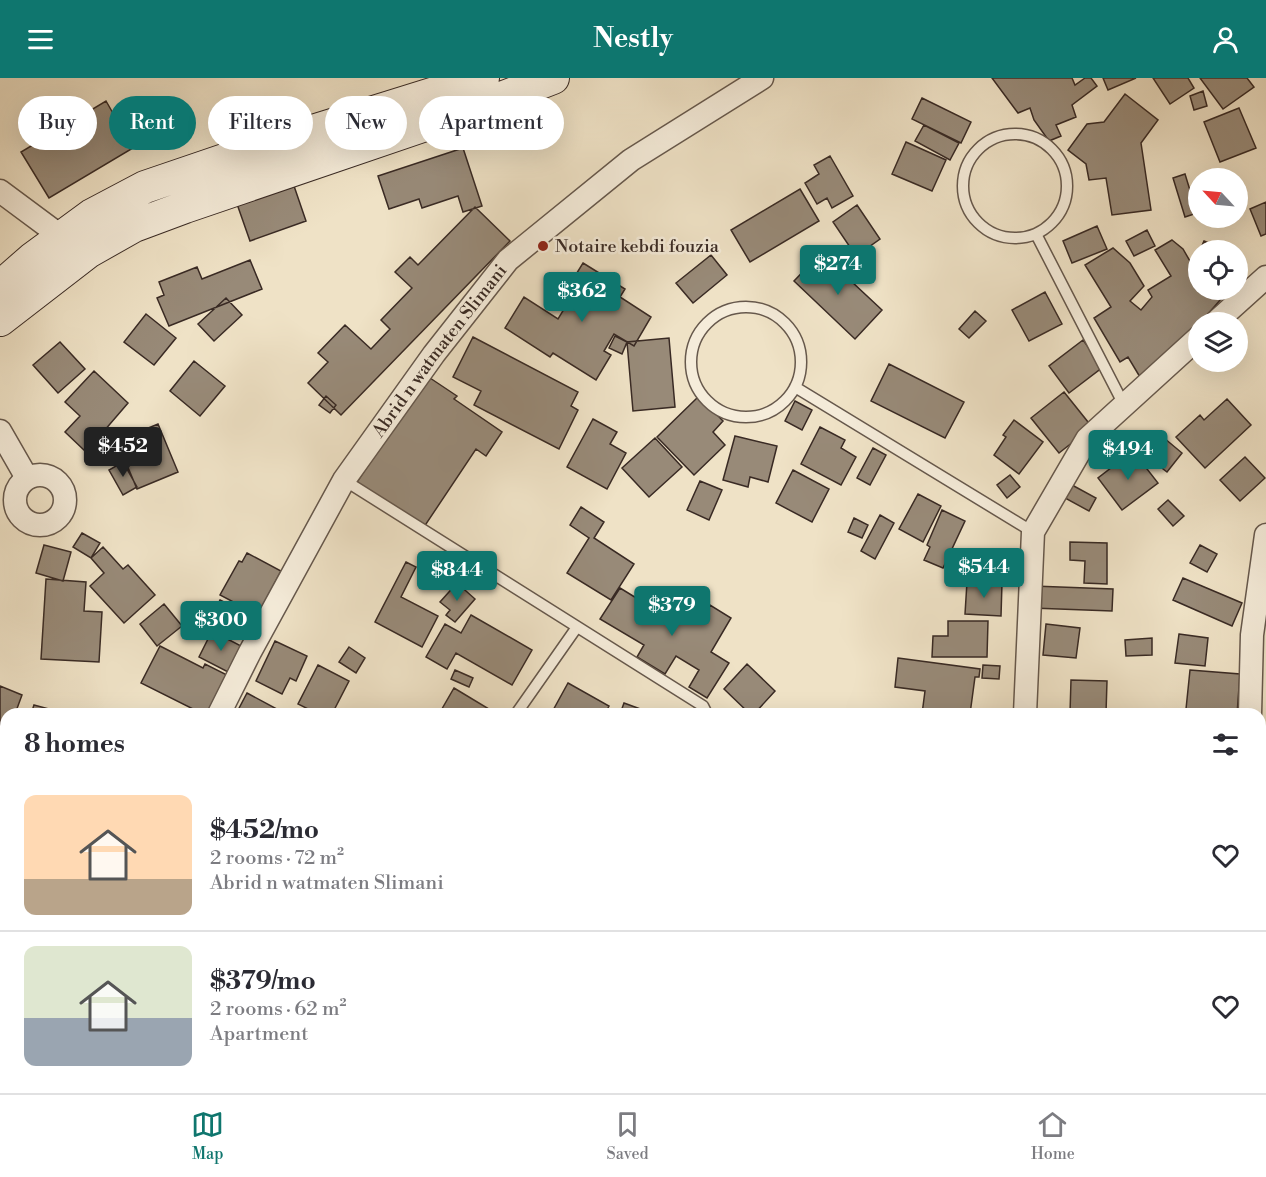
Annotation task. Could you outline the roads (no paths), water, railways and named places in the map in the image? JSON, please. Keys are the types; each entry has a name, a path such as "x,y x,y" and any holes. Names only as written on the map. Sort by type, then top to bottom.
{"main road":[{"path":"0,320 74,245 92,215 145,187 271,144 483,78"},
{"path":"0,287 32,259 478,107 553,78"}],"street":[{"name":"Abrid n watmaten Slimani","path":"222,708 344,480 434,354 508,260 631,160 762,78"},
{"path":"0,191 74,245"},
{"path":"1227,312 1266,277"},
{"path":"1025,708 1033,532 1087,439 1188,347"},
{"path":"0,430 27,478"},
{"path":"1250,708 1252,635 1266,535"}],"lane":[{"path":"1016,133 1033,136 1049,145 1060,159 1067,175 1068,193 1062,210 1051,224 1036,234 1020,238 1003,238 988,231 976,220 967,206 963,190 964,173 971,158 982,145 998,136 1016,133"},
{"path":"1036,234 1124,405"},
{"path":"753,306 770,311 784,321 795,336 801,353 801,370 795,387 784,403 768,413 749,417 730,416 713,408 700,394 692,377 690,358 694,340 704,324 718,313 735,307 753,306"},
{"path":"795,387 1033,532"},
{"path":"344,480 704,708"},
{"path":"520,708 577,627"}],"place":[{"name":"Notaire kebdi fouzia","path":"543,246"}]}
